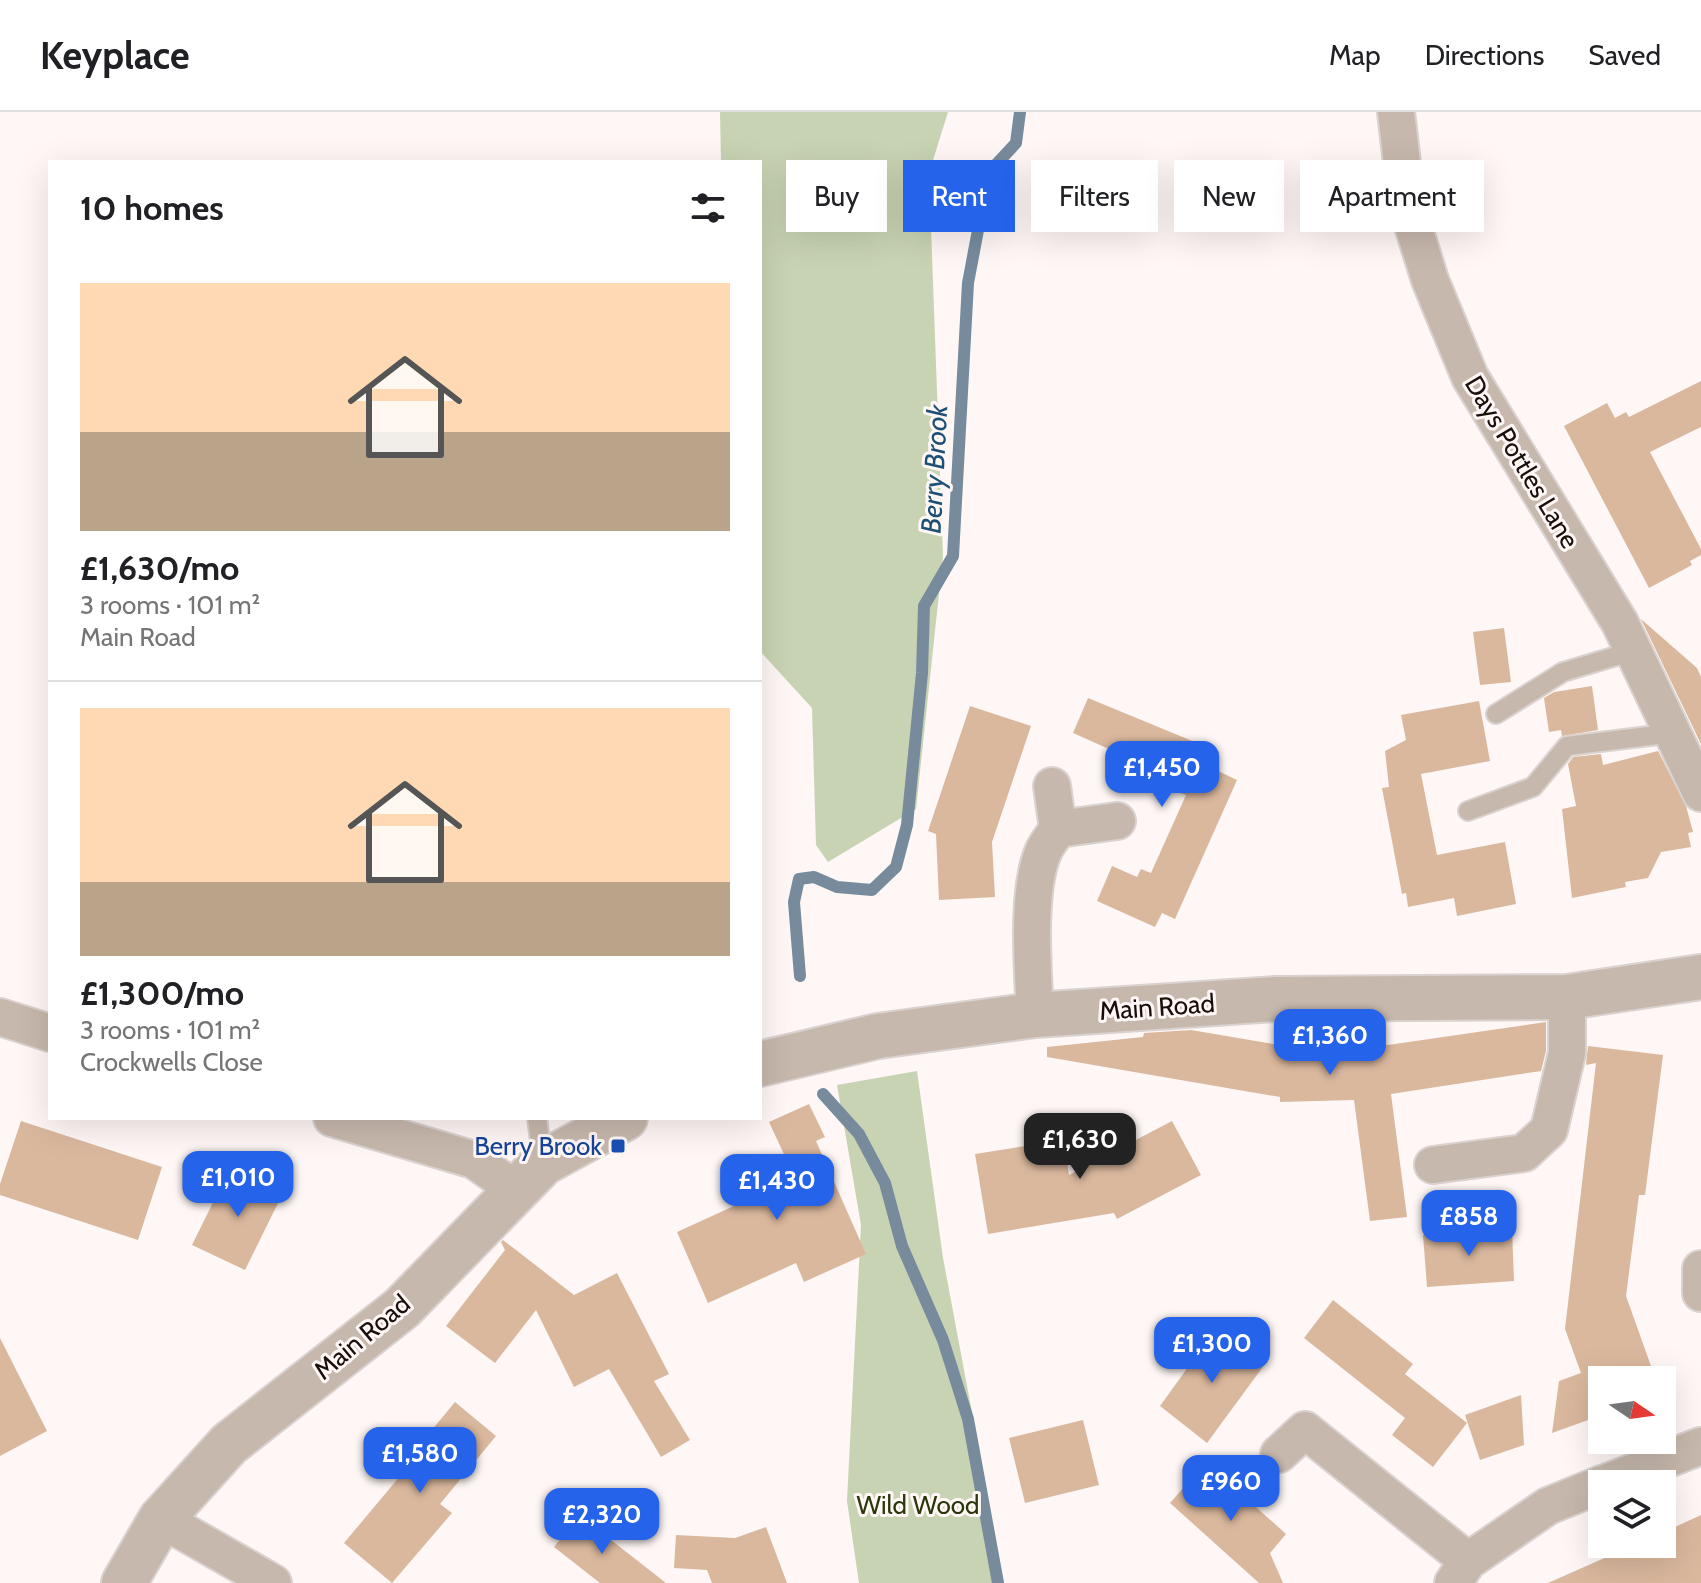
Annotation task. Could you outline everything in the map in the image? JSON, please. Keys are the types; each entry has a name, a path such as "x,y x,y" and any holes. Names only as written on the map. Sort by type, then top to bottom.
{"street":[{"name":"Days Pottles Lane","path":"1396,112 1407,206 1430,280 1470,377 1620,623 1701,793"},
{"path":"1035,1015 1032,931 1038,871 1044,850 1058,829 1052,786"},
{"path":"1058,829 1117,821"},
{"name":"Main Road","path":"762,1064 878,1036 1035,1015 1275,999 1567,997 1701,977"},
{"path":"1433,1165 1524,1153 1549,1130 1567,1053 1567,997"},
{"path":"0,1017 48,1032"},
{"path":"339,1120 529,1176"},
{"name":"Main Road","path":"124,1583 161,1519 229,1444 402,1308 529,1176 622,1120"},
{"path":"1701,1269 1701,1293"},
{"path":"1279,1454 1314,1421 1460,1572 1548,1506 1588,1490"},
{"path":"1638,1470 1701,1446"},
{"path":"161,1519 273,1583"}],"lane":[{"path":"1496,714 1563,672 1633,651"},
{"path":"1468,811 1533,787 1567,746 1674,733"},
{"path":"529,1176 537,1120"}],"green space":[{"path":"720,112 948,112 933,160 903,160 903,232 931,232 943,556 916,809 828,862 816,845 812,708 762,653 762,160 721,160"},
{"name":"Wild Wood","path":"917,1071 943,1258 1004,1583 859,1583 847,1501 861,1225 837,1085"}],"building":[{"path":"1701,381 1701,427 1650,452 1701,549 1701,555 1690,561 1692,565 1649,588 1564,426 1607,403 1615,418 1626,412 1629,417"},
{"path":"1641,619 1697,668 1701,677 1701,744"},
{"path":"1504,628 1511,682 1480,685 1473,632"},
{"path":"1592,686 1598,730 1562,736 1561,730 1549,732 1544,698 1554,692"},
{"path":"1088,698 1219,752 1212,768 1237,780 1175,919 1162,913 1155,927 1097,901 1112,866 1137,877 1141,869 1151,873 1186,795 1180,793 1185,783 1073,733"},
{"path":"1479,701 1490,761 1421,774 1437,855 1505,842 1516,904 1457,916 1454,898 1408,907 1406,893 1402,894 1382,788 1389,787 1385,751 1406,740 1401,715"},
{"path":"970,706 1031,726 992,842 995,897 939,900 936,834 928,831"},
{"path":"1658,751 1686,806 1693,832 1688,833 1691,847 1661,852 1648,878 1625,882 1626,887 1572,898 1562,809 1576,806 1568,764 1573,757 1601,754 1603,765"},
{"path":"1546,1022 1546,1051 1541,1071 1391,1094 1407,1217 1370,1221 1354,1100 1280,1102 1280,1097 1047,1057 1047,1047 1143,1037 1144,1033 1191,1030 1279,1045 1279,1035 1374,1032 1374,1047"},
{"path":"1588,1046 1663,1055 1645,1195 1639,1195 1626,1296 1651,1366 1588,1366 1588,1420 1552,1433 1559,1381 1581,1373 1565,1329 1596,1063 1586,1065"},
{"path":"809,1104 825,1137 816,1141 866,1254 804,1282 796,1263 708,1303 677,1232 795,1178 769,1122"},
{"path":"21,1121 162,1167 138,1240 0,1195 0,1184"},
{"path":"1172,1121 1201,1175 1117,1219 1114,1213 988,1234 975,1154 1063,1140 1069,1175"},
{"path":"230,1168 283,1193 245,1270 192,1245"},
{"path":"1512,1229 1514,1281 1427,1287 1423,1235"},
{"path":"503,1240 574,1295 617,1273 669,1374 654,1381 690,1440 661,1457 609,1369 574,1387 536,1310 495,1363 446,1326 505,1250"},
{"path":"1333,1300 1413,1364 1405,1374 1467,1423 1433,1467 1392,1435 1405,1418 1304,1338"},
{"path":"1217,1327 1265,1364 1207,1443 1160,1406"},
{"path":"0,1338 47,1431 0,1456"},
{"path":"1521,1395 1524,1445 1480,1460 1465,1415"},
{"path":"455,1402 496,1436 440,1504 452,1513 392,1583 344,1543 416,1457 412,1454"},
{"path":"1083,1420 1099,1485 1025,1503 1009,1438"},
{"path":"1206,1462 1286,1534 1270,1553 1283,1583 1259,1583 1170,1503"},
{"path":"579,1515 666,1583 600,1583 554,1547"},
{"path":"1701,1515 1701,1583 1548,1583 1604,1558 1676,1558 1676,1527"},
{"path":"766,1527 787,1583 712,1583 707,1570 674,1568 676,1535 735,1538"}],"waterway":[{"name":"Berry Brook","path":"800,976 794,902 799,879 814,877 837,887 872,890 896,867 907,825 922,673 924,606 953,556 968,283 989,172 1016,143 1020,112"},
{"name":"Berry Brook","path":"823,1094 859,1134 885,1183 902,1246 943,1340 968,1419 998,1583"}],"place":[{"name":"Berry Brook","path":"618,1146"}]}
